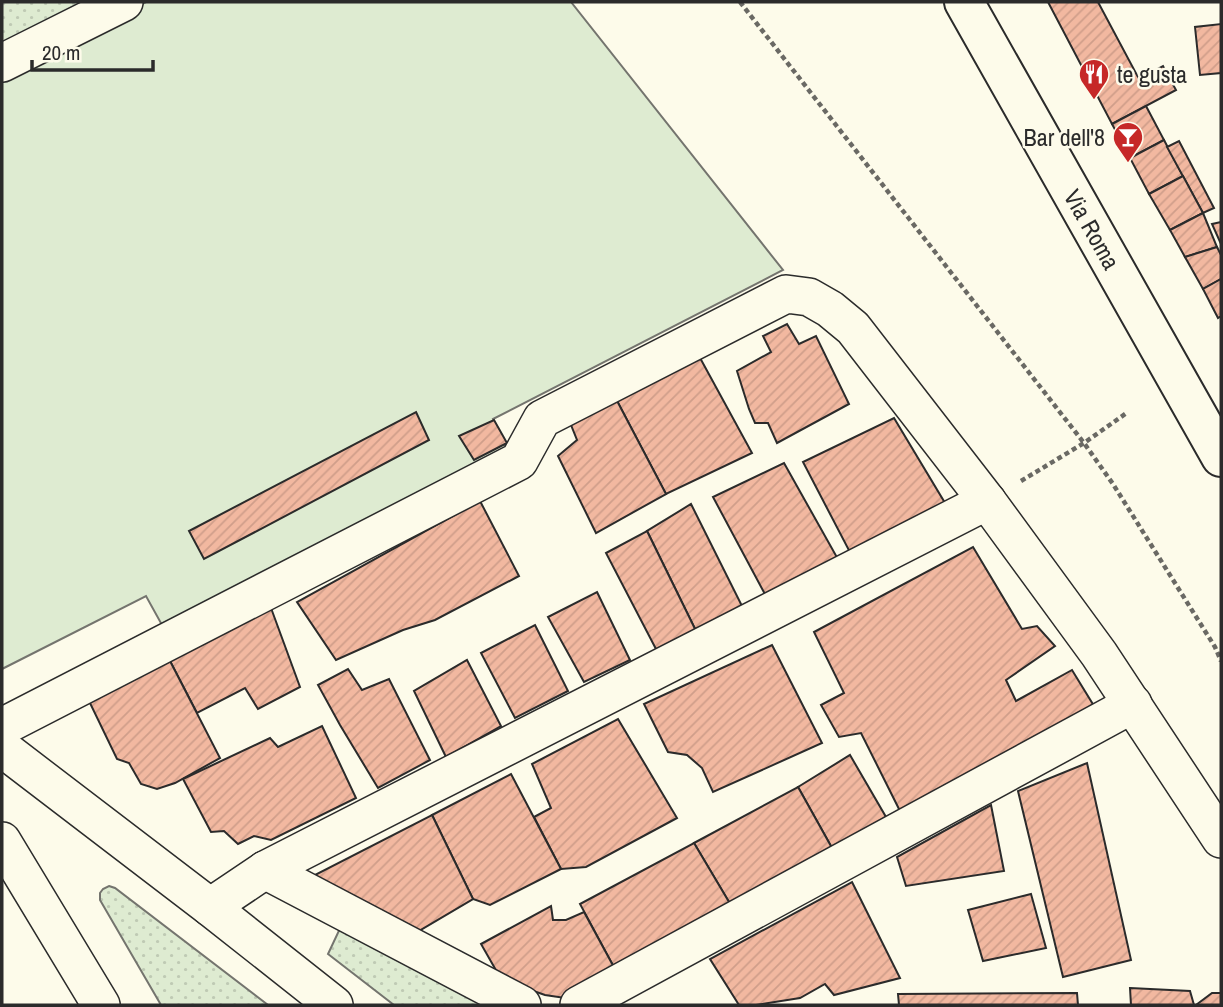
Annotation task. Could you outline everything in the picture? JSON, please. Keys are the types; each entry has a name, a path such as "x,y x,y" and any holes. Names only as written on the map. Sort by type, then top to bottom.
{"main road":[{"name":"Via Roma","path":"964,2 1221,457"}],"street":[{"path":"2,63 124,2"},
{"path":"2,727 519,461 542,419 786,294 809,296 853,328 987,501 1099,654 1221,839"},
{"path":"210,907 265,870 987,501"},
{"path":"579,1005 1133,704"},
{"path":"2,748 334,1005"},
{"path":"2,841 101,1005"},
{"path":"265,870 522,1005"}],"path":[{"path":"740,2 1084,443 1113,484 1221,660"},
{"path":"987,501 1084,443 1128,412"}],"green space":[{"path":"2,2 93,2 2,47"},
{"path":"146,2 571,2 783,270 493,419 507,449 162,625 146,596 2,669 2,73"},
{"path":"109,886 268,1005 161,1005 100,900 100,893"},
{"path":"343,922 503,1005 394,1005 328,954"}],"building":[{"path":"1048,2 1098,2 1139,79 1163,66 1176,90 1112,124"},
{"path":"1221,24 1221,73 1200,75 1195,27"},
{"path":"1146,106 1164,140 1130,158 1112,124"},
{"path":"1164,140 1183,176 1149,194 1130,158"},
{"path":"1179,141 1214,208 1203,213 1167,147"},
{"path":"1183,176 1203,213 1170,230 1149,194"},
{"path":"1203,213 1217,247 1185,257 1170,230"},
{"path":"1221,222 1221,244 1212,224"},
{"path":"1217,247 1221,255 1221,279 1203,289 1185,257"},
{"path":"1221,279 1221,316 1218,318 1203,289"},
{"path":"787,324 799,344 816,336 849,404 777,443 768,423 755,423 737,371 771,352 763,336"},
{"path":"699,356 752,453 666,494 615,397"},
{"path":"615,397 666,494 596,533 558,456 577,440 569,420"},
{"path":"416,412 429,440 204,559 189,531"},
{"path":"894,418 948,508 854,560 803,462"},
{"path":"494,420 507,443 474,460 459,436"},
{"path":"784,463 839,561 766,596 713,497"},
{"path":"480,501 519,576 435,620 403,630 336,660 297,602"},
{"path":"691,504 745,612 698,635 647,531"},
{"path":"647,531 698,635 657,651 606,553"},
{"path":"973,547 1022,629 1037,626 1055,646 1006,680 1016,701 1072,670 1094,706 901,813 861,733 839,737 821,705 844,693 814,632"},
{"path":"597,592 630,660 584,682 548,617"},
{"path":"271,608 300,687 258,709 245,688 197,713 170,661"},
{"path":"535,625 568,691 515,718 481,653"},
{"path":"772,645 822,743 713,792 702,768 687,755 668,752 644,704"},
{"path":"467,660 501,726 446,757 414,691"},
{"path":"170,661 220,758 175,783 157,789 141,784 129,763 117,759 89,701"},
{"path":"348,669 362,690 389,679 430,760 378,788 318,685"},
{"path":"618,719 677,818 586,867 561,869 534,817 551,808 532,764"},
{"path":"322,726 356,798 271,840 254,836 238,844 224,831 211,832 183,779 270,738 278,747"},
{"path":"850,755 886,817 832,848 798,787"},
{"path":"1087,763 1131,960 1063,977 1018,791"},
{"path":"511,774 561,869 490,905 473,899 432,815"},
{"path":"798,787 832,848 732,907 694,843"},
{"path":"991,805 1004,871 906,886 897,857"},
{"path":"432,815 473,899 412,935 309,878"},
{"path":"694,843 732,907 616,971 580,904"},
{"path":"852,882 900,978 834,995 825,984 800,998 739,1005 710,959"},
{"path":"1031,894 1046,948 983,961 968,910"},
{"path":"551,906 553,920 566,920 584,912 616,971 565,998 522,987 497,972 481,944"},
{"path":"1130,988 1190,991 1194,1005 1131,1005"},
{"path":"1077,993 1078,1005 899,1005 898,994"},
{"path":"1212,993 1221,993 1221,1005 1196,1005"}],"place":[{"name":"te gusta","path":"1094,101"},
{"name":"Bar dell'8","path":"1128,164"}]}
